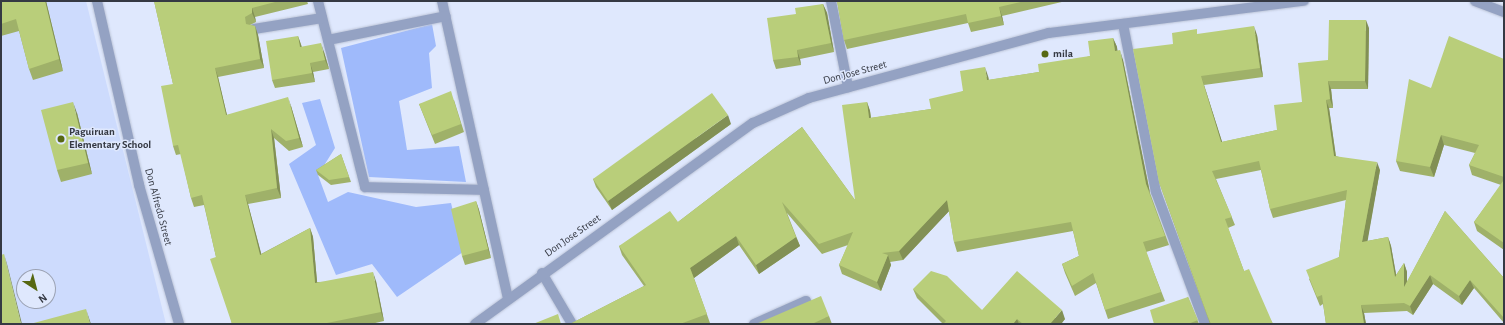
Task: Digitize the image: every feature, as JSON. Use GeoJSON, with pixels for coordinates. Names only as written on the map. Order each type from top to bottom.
{"type":"FeatureCollection","features":[{"type":"Feature","properties":{"kind":"street","name":"Don Alfredo Street"},"geometry":{"type":"LineString","coordinates":[[97,1],[139,185],[178,324]]}},
{"type":"Feature","properties":{"kind":"street"},"geometry":{"type":"LineString","coordinates":[[318,1],[366,187],[484,190]]}},
{"type":"Feature","properties":{"kind":"street"},"geometry":{"type":"LineString","coordinates":[[442,1],[508,299]]}},
{"type":"Feature","properties":{"kind":"street"},"geometry":{"type":"LineString","coordinates":[[831,1],[848,87]]}},
{"type":"Feature","properties":{"kind":"street","name":"Don Jose Street"},"geometry":{"type":"LineString","coordinates":[[476,324],[542,273],[753,123],[809,98],[1049,33],[1304,1]]}},
{"type":"Feature","properties":{"kind":"street"},"geometry":{"type":"LineString","coordinates":[[1475,1],[1504,12]]}},
{"type":"Feature","properties":{"kind":"street"},"geometry":{"type":"LineString","coordinates":[[328,40],[446,16]]}},
{"type":"Feature","properties":{"kind":"street"},"geometry":{"type":"LineString","coordinates":[[254,29],[322,18]]}},
{"type":"Feature","properties":{"kind":"street"},"geometry":{"type":"LineString","coordinates":[[1123,24],[1156,192],[1205,324]]}},
{"type":"Feature","properties":{"kind":"street"},"geometry":{"type":"LineString","coordinates":[[542,273],[572,324]]}},
{"type":"Feature","properties":{"kind":"street"},"geometry":{"type":"LineString","coordinates":[[754,324],[806,301]]}},
{"type":"Feature","properties":{"kind":"shaded area","name":"Paguiruan Elementary School"},"geometry":{"type":"Polygon","coordinates":[[[1,1],[86,1],[166,324],[1,324],[1,1]]]}},
{"type":"Feature","properties":{"kind":"shaded area"},"geometry":{"type":"Polygon","coordinates":[[[432,24],[436,46],[429,53],[432,88],[399,101],[407,150],[459,146],[466,182],[369,177],[341,48],[432,24]]]}},
{"type":"Feature","properties":{"kind":"shaded area"},"geometry":{"type":"Polygon","coordinates":[[[320,99],[335,148],[318,175],[328,202],[348,192],[416,207],[451,203],[463,252],[397,297],[372,264],[336,275],[289,164],[316,145],[302,103],[320,99]]]}},
{"type":"Feature","properties":{"kind":"building"},"geometry":{"type":"Polygon","coordinates":[[[1,1],[45,1],[59,59],[29,69],[16,19],[1,24],[1,1]]]}},
{"type":"Feature","properties":{"kind":"building"},"geometry":{"type":"Polygon","coordinates":[[[154,1],[279,1],[252,8],[252,13],[245,17],[246,24],[255,26],[260,59],[215,68],[226,115],[288,97],[299,138],[286,141],[271,129],[277,188],[245,195],[260,255],[310,228],[315,283],[373,272],[381,312],[327,324],[232,324],[210,259],[216,257],[202,195],[191,198],[178,145],[173,146],[161,86],[173,84],[154,1]]]}},
{"type":"Feature","properties":{"kind":"building"},"geometry":{"type":"Polygon","coordinates":[[[837,1],[1025,1],[999,7],[1001,16],[968,23],[966,14],[844,40],[837,1]]]}},
{"type":"Feature","properties":{"kind":"building"},"geometry":{"type":"Polygon","coordinates":[[[823,4],[831,43],[797,50],[798,57],[773,60],[767,18],[796,14],[795,8],[823,4]]]}},
{"type":"Feature","properties":{"kind":"building"},"geometry":{"type":"Polygon","coordinates":[[[1329,20],[1366,20],[1365,81],[1328,81],[1330,99],[1326,100],[1334,156],[1377,162],[1362,242],[1388,237],[1395,277],[1404,263],[1404,287],[1445,211],[1504,278],[1504,318],[1470,280],[1459,296],[1430,275],[1410,306],[1404,303],[1361,305],[1364,324],[1326,324],[1322,295],[1317,297],[1306,270],[1339,257],[1347,190],[1270,209],[1259,161],[1212,171],[1232,217],[1225,219],[1244,271],[1249,269],[1273,324],[1211,324],[1159,182],[1133,49],[1173,44],[1172,33],[1197,29],[1197,34],[1254,26],[1260,68],[1201,76],[1221,142],[1277,130],[1274,105],[1302,102],[1298,63],[1328,60],[1329,20]]]}},
{"type":"Feature","properties":{"kind":"building"},"geometry":{"type":"Polygon","coordinates":[[[298,36],[300,47],[321,43],[325,60],[310,63],[312,73],[272,80],[266,41],[298,36]]]}},
{"type":"Feature","properties":{"kind":"building"},"geometry":{"type":"Polygon","coordinates":[[[1449,36],[1504,59],[1504,177],[1469,165],[1479,145],[1441,135],[1430,167],[1396,161],[1409,79],[1431,88],[1449,36]]]}},
{"type":"Feature","properties":{"kind":"building"},"geometry":{"type":"Polygon","coordinates":[[[1113,38],[1115,51],[1120,50],[1146,184],[1165,236],[1143,242],[1161,292],[1105,310],[1093,273],[1072,286],[1062,264],[1079,256],[1071,222],[954,242],[947,200],[899,251],[882,253],[888,255],[877,282],[839,265],[853,232],[819,244],[782,202],[796,237],[756,265],[736,236],[690,268],[707,314],[680,324],[570,324],[646,285],[619,246],[670,211],[678,222],[802,127],[855,200],[842,105],[867,102],[869,118],[931,109],[929,99],[963,91],[960,71],[985,67],[987,80],[1039,72],[1038,64],[1090,56],[1088,41],[1113,38]]]}},
{"type":"Feature","properties":{"kind":"building"},"geometry":{"type":"Polygon","coordinates":[[[451,91],[461,124],[432,135],[419,104],[451,91]]]}},
{"type":"Feature","properties":{"kind":"building"},"geometry":{"type":"Polygon","coordinates":[[[712,93],[728,115],[608,201],[593,179],[712,93]]]}},
{"type":"Feature","properties":{"kind":"building"},"geometry":{"type":"Polygon","coordinates":[[[73,102],[88,163],[57,170],[41,110],[73,102]]]}},
{"type":"Feature","properties":{"kind":"building"},"geometry":{"type":"Polygon","coordinates":[[[341,154],[349,177],[329,180],[316,170],[341,154]]]}},
{"type":"Feature","properties":{"kind":"building"},"geometry":{"type":"Polygon","coordinates":[[[1503,181],[1504,182],[1504,243],[1474,222],[1503,181]]]}},
{"type":"Feature","properties":{"kind":"building"},"geometry":{"type":"Polygon","coordinates":[[[476,201],[488,249],[462,256],[451,209],[476,201]]]}},
{"type":"Feature","properties":{"kind":"building"},"geometry":{"type":"Polygon","coordinates":[[[4,254],[16,309],[17,309],[21,324],[1,324],[1,255],[4,254]]]}},
{"type":"Feature","properties":{"kind":"building"},"geometry":{"type":"Polygon","coordinates":[[[931,271],[947,276],[982,310],[1017,271],[1062,310],[1050,324],[1023,324],[1017,319],[1013,324],[943,324],[946,321],[913,289],[931,271]]]}},
{"type":"Feature","properties":{"kind":"building"},"geometry":{"type":"Polygon","coordinates":[[[821,296],[829,316],[814,323],[815,324],[756,324],[821,296]]]}},
{"type":"Feature","properties":{"kind":"building"},"geometry":{"type":"Polygon","coordinates":[[[1188,297],[1198,320],[1188,324],[1154,324],[1150,310],[1188,297]]]}},
{"type":"Feature","properties":{"kind":"building"},"geometry":{"type":"Polygon","coordinates":[[[86,309],[90,324],[30,324],[86,309]]]}},
{"type":"Feature","properties":{"kind":"building"},"geometry":{"type":"Polygon","coordinates":[[[558,314],[561,324],[533,324],[558,314]]]}},
{"type":"Feature","properties":{"kind":"place","name":"mila"},"geometry":{"type":"Point","coordinates":[1045,54]}},
{"type":"Feature","properties":{"kind":"place","name":"Paguiruan Elementary School"},"geometry":{"type":"Point","coordinates":[61,139]}}]}
